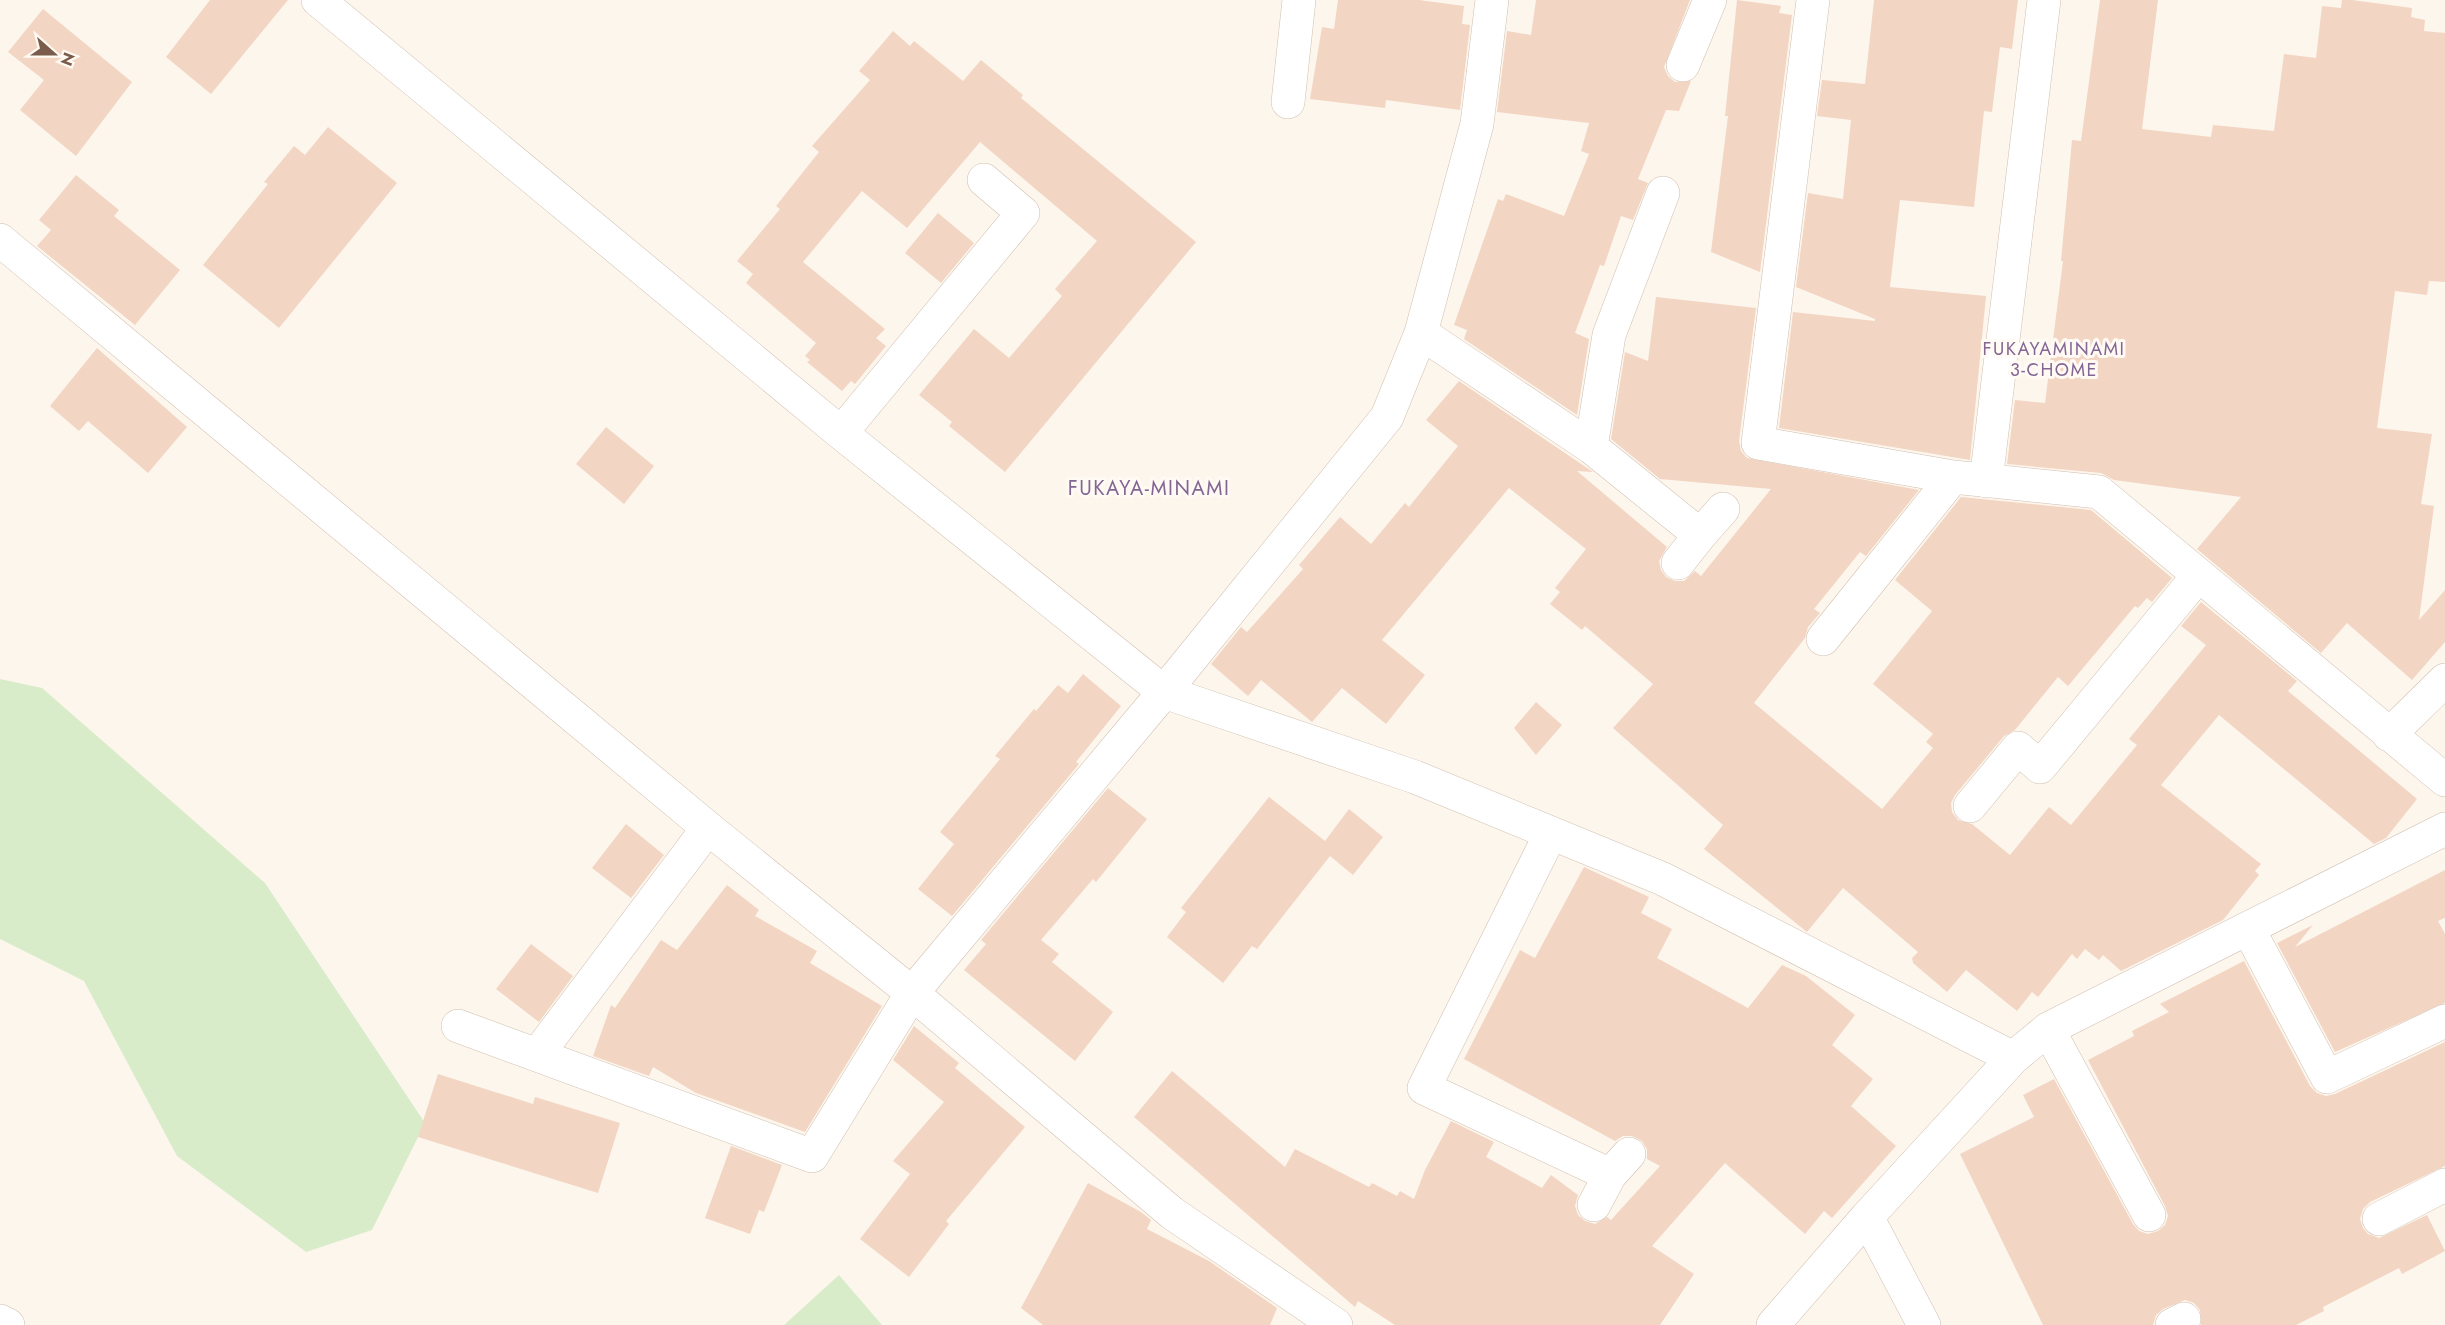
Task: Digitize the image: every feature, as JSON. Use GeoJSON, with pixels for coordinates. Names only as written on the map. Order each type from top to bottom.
{"type":"FeatureCollection","features":[{"type":"Feature","properties":{"kind":"street"},"geometry":{"type":"LineString","coordinates":[[318,0],[841,433],[1164,692],[1415,777],[1663,879],[2013,1058]]}},
{"type":"Feature","properties":{"kind":"street"},"geometry":{"type":"LineString","coordinates":[[1288,102],[1299,0]]}},
{"type":"Feature","properties":{"kind":"street"},"geometry":{"type":"LineString","coordinates":[[458,1026],[812,1156],[912,993],[1164,692],[1387,417],[1421,333],[1477,124],[1492,0]]}},
{"type":"Feature","properties":{"kind":"street"},"geometry":{"type":"LineString","coordinates":[[1683,65],[1710,0]]}},
{"type":"Feature","properties":{"kind":"street"},"geometry":{"type":"LineString","coordinates":[[1813,0],[1758,443],[1953,477],[2100,492],[2445,780]]}},
{"type":"Feature","properties":{"kind":"street"},"geometry":{"type":"LineString","coordinates":[[1986,481],[2044,0]]}},
{"type":"Feature","properties":{"kind":"street"},"geometry":{"type":"LineString","coordinates":[[841,433],[1023,213],[984,180]]}},
{"type":"Feature","properties":{"kind":"street"},"geometry":{"type":"LineString","coordinates":[[1591,447],[1609,335],[1663,193]]}},
{"type":"Feature","properties":{"kind":"street"},"geometry":{"type":"LineString","coordinates":[[0,240],[708,828],[912,993],[1172,1213],[1336,1325]]}},
{"type":"Feature","properties":{"kind":"street"},"geometry":{"type":"LineString","coordinates":[[1421,333],[1591,447],[1700,535]]}},
{"type":"Feature","properties":{"kind":"street"},"geometry":{"type":"LineString","coordinates":[[1823,639],[1953,477]]}},
{"type":"Feature","properties":{"kind":"street"},"geometry":{"type":"LineString","coordinates":[[1678,563],[1723,509]]}},
{"type":"Feature","properties":{"kind":"street"},"geometry":{"type":"LineString","coordinates":[[1970,806],[2018,748],[2040,767],[2198,576]]}},
{"type":"Feature","properties":{"kind":"street"},"geometry":{"type":"LineString","coordinates":[[2389,735],[2445,680]]}},
{"type":"Feature","properties":{"kind":"street"},"geometry":{"type":"LineString","coordinates":[[537,1055],[708,828]]}},
{"type":"Feature","properties":{"kind":"street"},"geometry":{"type":"LineString","coordinates":[[1773,1325],[1867,1217],[2013,1058],[2048,1029],[2445,830]]}},
{"type":"Feature","properties":{"kind":"street"},"geometry":{"type":"LineString","coordinates":[[1551,833],[1424,1088],[1619,1164],[1594,1205]]}},
{"type":"Feature","properties":{"kind":"street"},"geometry":{"type":"LineString","coordinates":[[2249,930],[2327,1077],[2445,1021]]}},
{"type":"Feature","properties":{"kind":"street"},"geometry":{"type":"LineString","coordinates":[[2048,1029],[2149,1215]]}},
{"type":"Feature","properties":{"kind":"street"},"geometry":{"type":"LineString","coordinates":[[2379,1219],[2445,1185]]}},
{"type":"Feature","properties":{"kind":"street"},"geometry":{"type":"LineString","coordinates":[[1867,1217],[1924,1325]]}},
{"type":"Feature","properties":{"kind":"street"},"geometry":{"type":"LineString","coordinates":[[0,1321],[8,1325]]}},
{"type":"Feature","properties":{"kind":"green space"},"geometry":{"type":"Polygon","coordinates":[[[0,679],[42,688],[265,883],[425,1123],[372,1230],[306,1252],[177,1156],[84,981],[0,939],[0,679]]]}},
{"type":"Feature","properties":{"kind":"green space"},"geometry":{"type":"Polygon","coordinates":[[[839,1275],[882,1325],[784,1325],[839,1275]]]}},
{"type":"Feature","properties":{"kind":"building"},"geometry":{"type":"Polygon","coordinates":[[[210,0],[288,0],[211,94],[166,57],[210,0]]]}},
{"type":"Feature","properties":{"kind":"building"},"geometry":{"type":"Polygon","coordinates":[[[1338,0],[1419,0],[1464,6],[1462,24],[1470,25],[1460,110],[1386,100],[1385,108],[1310,99],[1322,27],[1334,29],[1338,0]]]}},
{"type":"Feature","properties":{"kind":"building"},"geometry":{"type":"Polygon","coordinates":[[[1536,0],[1690,0],[1664,67],[1668,76],[1675,82],[1691,81],[1679,111],[1666,110],[1638,179],[1648,183],[1633,220],[1621,216],[1604,266],[1600,265],[1575,333],[1589,339],[1577,415],[1464,339],[1467,330],[1454,325],[1498,199],[1503,201],[1506,194],[1564,216],[1589,154],[1581,151],[1589,123],[1497,112],[1507,31],[1531,35],[1536,0]]]}},
{"type":"Feature","properties":{"kind":"building"},"geometry":{"type":"Polygon","coordinates":[[[1737,0],[1781,6],[1779,13],[1792,15],[1760,272],[1711,252],[1728,116],[1725,116],[1737,0]]]}},
{"type":"Feature","properties":{"kind":"building"},"geometry":{"type":"Polygon","coordinates":[[[1874,0],[2018,0],[2012,49],[2000,47],[1992,112],[1984,111],[1974,207],[1900,200],[1890,287],[1986,296],[1970,460],[1779,428],[1793,312],[1875,321],[1875,319],[1796,287],[1808,193],[1843,199],[1851,120],[1817,116],[1822,80],[1865,84],[1874,0]]]}},
{"type":"Feature","properties":{"kind":"building"},"geometry":{"type":"Polygon","coordinates":[[[2100,0],[2158,0],[2142,129],[2211,137],[2213,125],[2274,131],[2284,54],[2316,58],[2322,6],[2341,8],[2342,0],[2352,0],[2412,8],[2411,17],[2425,20],[2424,31],[2445,33],[2445,282],[2429,281],[2427,295],[2395,291],[2377,428],[2432,434],[2421,504],[2434,506],[2419,620],[2445,590],[2445,642],[2412,680],[2347,623],[2321,653],[2197,549],[2241,497],[2114,480],[2101,473],[2007,464],[2015,400],[2045,403],[2063,261],[2061,261],[2072,140],[2081,141],[2100,0]]]}},
{"type":"Feature","properties":{"kind":"building"},"geometry":{"type":"Polygon","coordinates":[[[43,9],[132,82],[76,156],[20,110],[44,80],[8,52],[43,9]]]}},
{"type":"Feature","properties":{"kind":"building"},"geometry":{"type":"Polygon","coordinates":[[[893,31],[910,46],[914,41],[963,81],[981,60],[1023,95],[1021,98],[1196,242],[1005,472],[949,426],[952,422],[919,395],[974,329],[1009,358],[1062,296],[1055,289],[1097,241],[980,142],[907,228],[862,191],[803,262],[885,329],[876,338],[886,346],[855,384],[851,381],[842,391],[807,362],[810,360],[805,356],[816,343],[746,283],[753,274],[737,261],[780,209],[776,206],[819,152],[812,146],[870,80],[859,71],[893,31]]]}},
{"type":"Feature","properties":{"kind":"building"},"geometry":{"type":"Polygon","coordinates":[[[328,127],[397,183],[279,328],[203,265],[268,184],[264,182],[294,146],[305,155],[328,127]]]}},
{"type":"Feature","properties":{"kind":"building"},"geometry":{"type":"Polygon","coordinates":[[[76,175],[119,210],[114,216],[180,270],[135,325],[37,246],[51,230],[39,220],[76,175]]]}},
{"type":"Feature","properties":{"kind":"building"},"geometry":{"type":"Polygon","coordinates":[[[938,213],[974,243],[941,283],[905,253],[938,213]]]}},
{"type":"Feature","properties":{"kind":"building"},"geometry":{"type":"Polygon","coordinates":[[[1656,297],[1756,308],[1739,441],[1741,451],[1747,458],[1919,490],[1866,556],[1860,552],[1814,609],[1820,613],[1808,627],[1805,638],[1754,703],[1882,809],[1933,748],[1926,742],[1933,734],[1873,684],[1932,611],[1895,580],[1961,497],[2091,510],[2172,578],[2152,602],[2147,598],[2138,608],[2135,606],[2068,686],[2058,677],[2015,730],[2004,736],[1955,795],[1951,803],[1952,812],[1958,820],[1972,824],[2010,855],[2049,807],[2071,825],[2137,745],[2129,739],[2206,645],[2181,626],[2201,602],[2297,681],[2288,691],[2417,799],[2386,838],[2374,844],[2219,715],[2161,785],[2261,864],[2255,871],[2259,875],[2223,920],[2121,971],[2103,955],[2099,960],[2085,949],[2077,959],[2072,954],[2038,997],[2032,992],[2017,1011],[1966,970],[1947,992],[1913,963],[1912,958],[1918,952],[1843,888],[1807,932],[1704,849],[1723,825],[1613,728],[1653,684],[1585,626],[1582,630],[1550,604],[1560,592],[1555,588],[1586,549],[1509,488],[1382,640],[1425,675],[1386,724],[1342,688],[1312,722],[1261,680],[1248,696],[1211,664],[1241,627],[1247,632],[1303,569],[1299,565],[1340,517],[1371,544],[1405,503],[1409,507],[1458,446],[1426,420],[1459,381],[1593,472],[1577,471],[1667,547],[1659,561],[1666,577],[1675,581],[1684,581],[1695,571],[1701,576],[1771,489],[1660,479],[1611,439],[1625,352],[1648,361],[1656,297]]]}},
{"type":"Feature","properties":{"kind":"building"},"geometry":{"type":"Polygon","coordinates":[[[97,348],[187,427],[148,473],[88,421],[79,431],[50,406],[97,348]]]}},
{"type":"Feature","properties":{"kind":"building"},"geometry":{"type":"Polygon","coordinates":[[[606,427],[654,466],[624,504],[576,464],[606,427]]]}},
{"type":"Feature","properties":{"kind":"building"},"geometry":{"type":"Polygon","coordinates":[[[1083,674],[1121,706],[1076,762],[1079,764],[952,916],[918,889],[954,844],[940,832],[1000,759],[995,756],[1034,709],[1036,711],[1058,685],[1068,693],[1083,674]]]}},
{"type":"Feature","properties":{"kind":"building"},"geometry":{"type":"Polygon","coordinates":[[[1536,702],[1562,725],[1536,755],[1514,728],[1536,702]]]}},
{"type":"Feature","properties":{"kind":"building"},"geometry":{"type":"Polygon","coordinates":[[[1108,788],[1147,819],[1096,882],[1093,879],[1041,940],[1059,954],[1052,962],[1113,1012],[1075,1061],[964,970],[986,944],[981,940],[1108,788]]]}},
{"type":"Feature","properties":{"kind":"building"},"geometry":{"type":"Polygon","coordinates":[[[1269,797],[1325,841],[1349,809],[1383,837],[1353,875],[1330,856],[1257,949],[1252,946],[1223,983],[1167,937],[1186,912],[1181,908],[1269,797]]]}},
{"type":"Feature","properties":{"kind":"building"},"geometry":{"type":"Polygon","coordinates":[[[626,824],[664,855],[631,898],[592,868],[626,824]]]}},
{"type":"Feature","properties":{"kind":"building"},"geometry":{"type":"Polygon","coordinates":[[[1584,867],[1649,897],[1641,913],[1672,929],[1657,958],[1748,1008],[1782,965],[1806,976],[1855,1015],[1832,1045],[1873,1079],[1851,1106],[1896,1146],[1832,1218],[1824,1211],[1805,1234],[1725,1163],[1652,1246],[1694,1274],[1660,1325],[1395,1325],[1358,1301],[1355,1307],[1134,1117],[1172,1071],[1285,1167],[1295,1149],[1369,1187],[1372,1183],[1397,1196],[1400,1191],[1414,1199],[1425,1170],[1451,1121],[1494,1142],[1486,1157],[1542,1188],[1551,1175],[1578,1195],[1575,1206],[1578,1215],[1585,1221],[1595,1224],[1607,1217],[1611,1220],[1660,1166],[1647,1159],[1647,1149],[1642,1141],[1632,1136],[1623,1136],[1615,1141],[1464,1059],[1520,950],[1535,958],[1584,867]]]}},
{"type":"Feature","properties":{"kind":"building"},"geometry":{"type":"Polygon","coordinates":[[[2445,870],[2445,918],[2438,921],[2445,934],[2445,1003],[2335,1052],[2277,943],[2313,925],[2295,947],[2445,870]]]}},
{"type":"Feature","properties":{"kind":"building"},"geometry":{"type":"Polygon","coordinates":[[[727,885],[759,910],[755,916],[817,951],[810,963],[882,1006],[805,1132],[696,1093],[653,1067],[649,1076],[593,1056],[611,1005],[615,1008],[661,940],[677,950],[727,885]]]}},
{"type":"Feature","properties":{"kind":"building"},"geometry":{"type":"Polygon","coordinates":[[[531,944],[573,976],[539,1022],[496,989],[531,944]]]}},
{"type":"Feature","properties":{"kind":"building"},"geometry":{"type":"Polygon","coordinates":[[[2244,961],[2310,1086],[2317,1093],[2326,1096],[2335,1094],[2445,1042],[2445,1166],[2370,1202],[2363,1209],[2360,1219],[2368,1234],[2379,1238],[2427,1215],[2445,1251],[2402,1274],[2399,1268],[2323,1307],[2324,1311],[2296,1325],[2201,1325],[2200,1310],[2194,1303],[2185,1300],[2163,1309],[2156,1315],[2153,1325],[2043,1325],[1960,1154],[2034,1117],[2023,1095],[2054,1079],[2133,1224],[2139,1231],[2148,1234],[2158,1231],[2165,1225],[2168,1216],[2165,1206],[2088,1060],[2134,1036],[2132,1031],[2169,1012],[2160,1004],[2244,961]]]}},
{"type":"Feature","properties":{"kind":"building"},"geometry":{"type":"Polygon","coordinates":[[[914,1026],[959,1063],[955,1068],[1025,1127],[946,1221],[949,1224],[909,1277],[860,1239],[910,1174],[893,1161],[944,1102],[893,1060],[914,1026]]]}},
{"type":"Feature","properties":{"kind":"building"},"geometry":{"type":"Polygon","coordinates":[[[438,1074],[533,1104],[535,1097],[620,1123],[598,1193],[418,1137],[438,1074]]]}},
{"type":"Feature","properties":{"kind":"building"},"geometry":{"type":"Polygon","coordinates":[[[731,1146],[782,1165],[764,1212],[759,1210],[750,1234],[705,1218],[731,1146]]]}},
{"type":"Feature","properties":{"kind":"building"},"geometry":{"type":"Polygon","coordinates":[[[1088,1183],[1141,1212],[1151,1220],[1147,1229],[1209,1261],[1277,1308],[1270,1325],[1043,1325],[1021,1308],[1088,1183]]]}},
{"type":"Feature","properties":{"kind":"district","name":"FUKAYAMINAMI 3-CHOME"},"geometry":{"type":"Point","coordinates":[2054,359]}},
{"type":"Feature","properties":{"kind":"district","name":"FUKAYA-MINAMI"},"geometry":{"type":"Point","coordinates":[1149,488]}}]}
